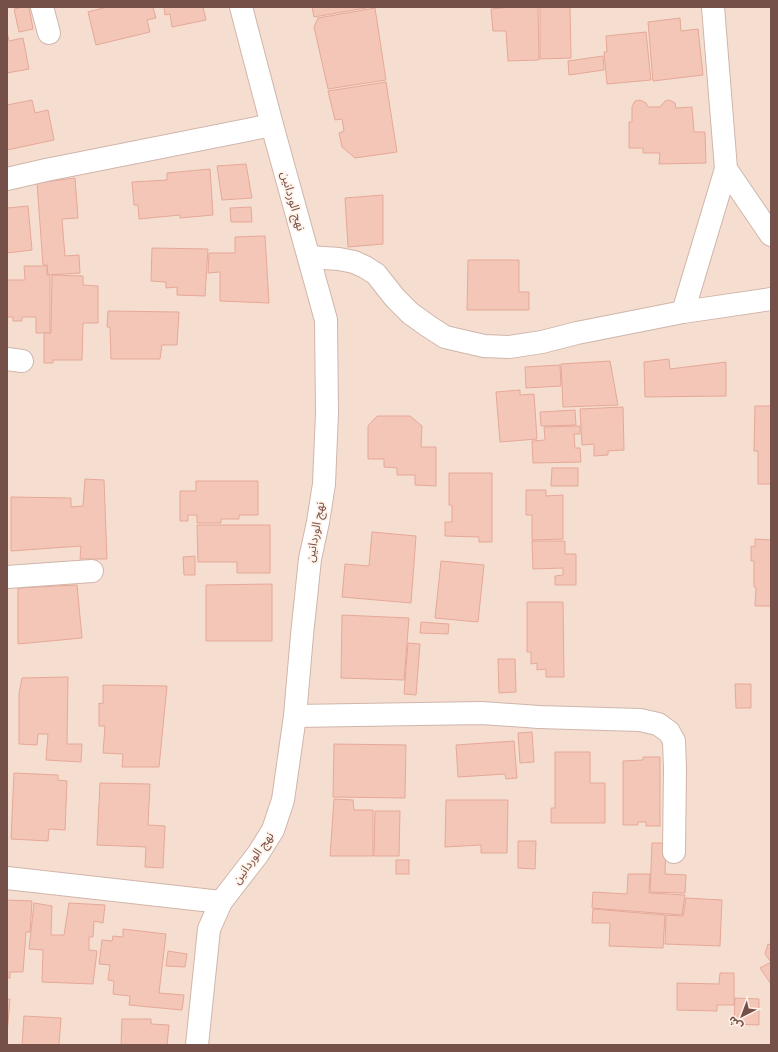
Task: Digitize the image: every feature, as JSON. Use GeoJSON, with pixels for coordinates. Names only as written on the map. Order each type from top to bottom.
{"type":"FeatureCollection","features":[{"type":"Feature","properties":{"kind":"street"},"geometry":{"type":"LineString","coordinates":[[42,7],[49,33]]}},
{"type":"Feature","properties":{"kind":"street","name":"نهج الوردانين"},"geometry":{"type":"LineString","coordinates":[[197,1045],[209,929],[221,902],[258,854],[273,830],[283,800],[295,716],[310,559],[324,484],[327,413],[326,320],[241,7]]}},
{"type":"Feature","properties":{"kind":"street"},"geometry":{"type":"LineString","coordinates":[[683,312],[726,169],[713,7]]}},
{"type":"Feature","properties":{"kind":"street"},"geometry":{"type":"LineString","coordinates":[[7,178],[272,125]]}},
{"type":"Feature","properties":{"kind":"street"},"geometry":{"type":"LineString","coordinates":[[726,169],[771,235]]}},
{"type":"Feature","properties":{"kind":"street"},"geometry":{"type":"LineString","coordinates":[[309,257],[339,259],[354,262],[365,267],[376,274],[395,298],[410,313],[428,326],[445,337],[484,346],[509,347],[542,342],[577,333],[683,312],[771,299]]}},
{"type":"Feature","properties":{"kind":"street"},"geometry":{"type":"LineString","coordinates":[[7,577],[92,570]]}},
{"type":"Feature","properties":{"kind":"street"},"geometry":{"type":"LineString","coordinates":[[295,716],[482,713],[539,718],[640,720],[658,724],[669,732],[674,741],[674,852]]}},
{"type":"Feature","properties":{"kind":"street"},"geometry":{"type":"LineString","coordinates":[[7,878],[221,902]]}},
{"type":"Feature","properties":{"kind":"shaded area"},"geometry":{"type":"Polygon","coordinates":[[[7,7],[771,7],[771,1045],[7,1045],[7,7]]]}},
{"type":"Feature","properties":{"kind":"building"},"geometry":{"type":"Polygon","coordinates":[[[29,7],[33,29],[19,32],[14,9],[29,7]]]}},
{"type":"Feature","properties":{"kind":"building"},"geometry":{"type":"Polygon","coordinates":[[[107,7],[157,7],[153,8],[156,18],[147,20],[150,32],[96,45],[88,12],[107,7]]]}},
{"type":"Feature","properties":{"kind":"building"},"geometry":{"type":"Polygon","coordinates":[[[164,7],[203,7],[206,20],[172,27],[170,14],[165,15],[164,7]]]}},
{"type":"Feature","properties":{"kind":"building"},"geometry":{"type":"Polygon","coordinates":[[[312,7],[371,7],[314,17],[312,7]]]}},
{"type":"Feature","properties":{"kind":"building"},"geometry":{"type":"Polygon","coordinates":[[[538,7],[539,60],[508,61],[506,31],[493,31],[491,9],[538,7]]]}},
{"type":"Feature","properties":{"kind":"building"},"geometry":{"type":"Polygon","coordinates":[[[540,7],[570,7],[571,58],[540,59],[540,7]]]}},
{"type":"Feature","properties":{"kind":"building"},"geometry":{"type":"Polygon","coordinates":[[[375,8],[386,80],[328,89],[314,27],[318,18],[375,8]]]}},
{"type":"Feature","properties":{"kind":"building"},"geometry":{"type":"Polygon","coordinates":[[[680,18],[681,31],[698,29],[703,75],[653,81],[648,22],[680,18]]]}},
{"type":"Feature","properties":{"kind":"building"},"geometry":{"type":"Polygon","coordinates":[[[7,32],[9,41],[23,38],[29,69],[7,73],[7,32]]]}},
{"type":"Feature","properties":{"kind":"building"},"geometry":{"type":"Polygon","coordinates":[[[646,32],[651,80],[607,84],[604,52],[607,52],[606,36],[646,32]]]}},
{"type":"Feature","properties":{"kind":"building"},"geometry":{"type":"Polygon","coordinates":[[[603,56],[604,70],[569,75],[568,61],[603,56]]]}},
{"type":"Feature","properties":{"kind":"building"},"geometry":{"type":"Polygon","coordinates":[[[386,82],[397,152],[355,158],[342,147],[339,133],[344,131],[342,119],[335,120],[328,91],[386,82]]]}},
{"type":"Feature","properties":{"kind":"building"},"geometry":{"type":"Polygon","coordinates":[[[32,100],[35,113],[48,110],[54,140],[7,150],[7,105],[32,100]]]}},
{"type":"Feature","properties":{"kind":"building"},"geometry":{"type":"Polygon","coordinates":[[[640,100],[646,103],[648,107],[660,107],[665,101],[669,100],[675,103],[676,108],[692,107],[694,132],[705,132],[706,163],[659,164],[660,153],[643,153],[643,148],[629,148],[629,122],[632,122],[632,107],[635,101],[640,100]]]}},
{"type":"Feature","properties":{"kind":"building"},"geometry":{"type":"Polygon","coordinates":[[[246,164],[252,198],[222,200],[217,166],[246,164]]]}},
{"type":"Feature","properties":{"kind":"building"},"geometry":{"type":"Polygon","coordinates":[[[210,169],[213,215],[180,218],[180,215],[139,219],[138,205],[134,205],[132,182],[167,180],[167,173],[210,169]]]}},
{"type":"Feature","properties":{"kind":"building"},"geometry":{"type":"Polygon","coordinates":[[[75,178],[78,218],[62,219],[65,256],[79,255],[80,273],[48,275],[47,265],[43,265],[37,183],[75,178]]]}},
{"type":"Feature","properties":{"kind":"building"},"geometry":{"type":"Polygon","coordinates":[[[383,195],[383,244],[348,247],[345,198],[383,195]]]}},
{"type":"Feature","properties":{"kind":"building"},"geometry":{"type":"Polygon","coordinates":[[[28,206],[32,250],[7,253],[7,208],[28,206]]]}},
{"type":"Feature","properties":{"kind":"building"},"geometry":{"type":"Polygon","coordinates":[[[251,207],[252,222],[231,222],[230,208],[251,207]]]}},
{"type":"Feature","properties":{"kind":"building"},"geometry":{"type":"Polygon","coordinates":[[[265,236],[269,303],[220,301],[220,272],[208,273],[209,253],[235,253],[235,237],[265,236]]]}},
{"type":"Feature","properties":{"kind":"building"},"geometry":{"type":"Polygon","coordinates":[[[152,248],[208,249],[205,296],[177,295],[177,287],[166,288],[166,282],[151,281],[152,248]]]}},
{"type":"Feature","properties":{"kind":"building"},"geometry":{"type":"Polygon","coordinates":[[[468,260],[519,260],[519,292],[529,292],[529,310],[467,310],[468,260]]]}},
{"type":"Feature","properties":{"kind":"building"},"geometry":{"type":"Polygon","coordinates":[[[24,266],[47,266],[47,275],[50,276],[50,333],[36,333],[36,317],[22,317],[22,321],[13,321],[13,317],[7,317],[7,280],[25,280],[24,266]]]}},
{"type":"Feature","properties":{"kind":"building"},"geometry":{"type":"Polygon","coordinates":[[[52,275],[83,276],[83,285],[98,286],[98,323],[83,323],[82,360],[53,360],[53,363],[44,363],[44,333],[51,333],[52,275]]]}},
{"type":"Feature","properties":{"kind":"building"},"geometry":{"type":"Polygon","coordinates":[[[108,311],[179,312],[177,345],[162,345],[160,359],[111,359],[110,327],[107,327],[108,311]]]}},
{"type":"Feature","properties":{"kind":"building"},"geometry":{"type":"Polygon","coordinates":[[[669,359],[670,369],[726,362],[726,396],[645,397],[644,362],[669,359]]]}},
{"type":"Feature","properties":{"kind":"building"},"geometry":{"type":"Polygon","coordinates":[[[610,361],[618,405],[563,407],[561,364],[610,361]]]}},
{"type":"Feature","properties":{"kind":"building"},"geometry":{"type":"Polygon","coordinates":[[[560,365],[561,386],[526,388],[525,367],[560,365]]]}},
{"type":"Feature","properties":{"kind":"building"},"geometry":{"type":"Polygon","coordinates":[[[520,390],[520,395],[534,394],[537,439],[500,442],[496,392],[520,390]]]}},
{"type":"Feature","properties":{"kind":"building"},"geometry":{"type":"Polygon","coordinates":[[[755,406],[771,406],[771,484],[758,484],[758,451],[754,451],[755,406]]]}},
{"type":"Feature","properties":{"kind":"building"},"geometry":{"type":"Polygon","coordinates":[[[623,407],[624,450],[608,451],[608,455],[594,456],[594,444],[582,445],[580,409],[623,407]]]}},
{"type":"Feature","properties":{"kind":"building"},"geometry":{"type":"Polygon","coordinates":[[[575,410],[576,425],[541,426],[540,412],[575,410]]]}},
{"type":"Feature","properties":{"kind":"building"},"geometry":{"type":"Polygon","coordinates":[[[377,416],[410,416],[422,426],[421,447],[436,447],[436,486],[415,485],[415,475],[397,475],[397,468],[384,467],[384,459],[368,459],[368,426],[377,416]]]}},
{"type":"Feature","properties":{"kind":"building"},"geometry":{"type":"Polygon","coordinates":[[[580,426],[580,434],[574,434],[575,448],[580,448],[581,462],[533,463],[532,441],[545,440],[544,427],[580,426]]]}},
{"type":"Feature","properties":{"kind":"building"},"geometry":{"type":"Polygon","coordinates":[[[552,468],[578,468],[578,486],[551,486],[552,468]]]}},
{"type":"Feature","properties":{"kind":"building"},"geometry":{"type":"Polygon","coordinates":[[[449,473],[492,473],[492,542],[479,542],[479,537],[445,536],[445,522],[452,522],[452,505],[449,505],[449,473]]]}},
{"type":"Feature","properties":{"kind":"building"},"geometry":{"type":"Polygon","coordinates":[[[85,479],[104,480],[107,559],[80,559],[81,546],[11,551],[11,497],[71,498],[71,507],[83,506],[85,479]]]}},
{"type":"Feature","properties":{"kind":"building"},"geometry":{"type":"Polygon","coordinates":[[[196,481],[258,481],[258,515],[239,515],[239,519],[221,519],[221,523],[197,523],[197,515],[188,515],[188,521],[180,521],[180,491],[196,491],[196,481]]]}},
{"type":"Feature","properties":{"kind":"building"},"geometry":{"type":"Polygon","coordinates":[[[526,490],[546,490],[546,496],[563,495],[563,539],[532,540],[532,515],[526,515],[526,490]]]}},
{"type":"Feature","properties":{"kind":"building"},"geometry":{"type":"Polygon","coordinates":[[[197,525],[270,525],[270,573],[237,573],[237,562],[198,562],[197,525]]]}},
{"type":"Feature","properties":{"kind":"building"},"geometry":{"type":"Polygon","coordinates":[[[372,532],[416,536],[411,603],[342,597],[345,564],[369,566],[372,532]]]}},
{"type":"Feature","properties":{"kind":"building"},"geometry":{"type":"Polygon","coordinates":[[[755,539],[771,540],[771,606],[755,606],[756,587],[754,587],[754,561],[751,561],[751,546],[755,547],[755,539]]]}},
{"type":"Feature","properties":{"kind":"building"},"geometry":{"type":"Polygon","coordinates":[[[532,541],[565,541],[565,554],[576,554],[576,585],[555,585],[555,576],[563,575],[563,568],[533,569],[532,541]]]}},
{"type":"Feature","properties":{"kind":"building"},"geometry":{"type":"Polygon","coordinates":[[[195,556],[195,575],[184,575],[183,557],[195,556]]]}},
{"type":"Feature","properties":{"kind":"building"},"geometry":{"type":"Polygon","coordinates":[[[441,561],[484,565],[478,622],[435,618],[441,561]]]}},
{"type":"Feature","properties":{"kind":"building"},"geometry":{"type":"Polygon","coordinates":[[[272,584],[272,641],[206,641],[206,585],[272,584]]]}},
{"type":"Feature","properties":{"kind":"building"},"geometry":{"type":"Polygon","coordinates":[[[77,585],[82,638],[18,644],[18,588],[77,585]]]}},
{"type":"Feature","properties":{"kind":"building"},"geometry":{"type":"Polygon","coordinates":[[[527,602],[563,602],[564,677],[546,677],[546,669],[537,670],[537,663],[531,664],[531,652],[527,652],[527,602]]]}},
{"type":"Feature","properties":{"kind":"building"},"geometry":{"type":"Polygon","coordinates":[[[342,615],[409,618],[404,680],[341,678],[342,615]]]}},
{"type":"Feature","properties":{"kind":"building"},"geometry":{"type":"Polygon","coordinates":[[[421,622],[449,624],[448,634],[420,633],[421,622]]]}},
{"type":"Feature","properties":{"kind":"building"},"geometry":{"type":"Polygon","coordinates":[[[408,643],[420,644],[416,695],[404,694],[408,643]]]}},
{"type":"Feature","properties":{"kind":"building"},"geometry":{"type":"Polygon","coordinates":[[[498,659],[515,659],[516,692],[499,693],[498,659]]]}},
{"type":"Feature","properties":{"kind":"building"},"geometry":{"type":"Polygon","coordinates":[[[68,677],[67,744],[82,744],[81,762],[46,760],[48,734],[38,734],[37,745],[19,744],[19,694],[22,678],[68,677]]]}},
{"type":"Feature","properties":{"kind":"building"},"geometry":{"type":"Polygon","coordinates":[[[735,684],[751,684],[751,708],[736,708],[735,684]]]}},
{"type":"Feature","properties":{"kind":"building"},"geometry":{"type":"Polygon","coordinates":[[[103,685],[167,686],[159,767],[122,767],[123,754],[103,753],[105,726],[99,726],[99,703],[103,704],[103,685]]]}},
{"type":"Feature","properties":{"kind":"building"},"geometry":{"type":"Polygon","coordinates":[[[532,732],[534,762],[520,763],[518,733],[532,732]]]}},
{"type":"Feature","properties":{"kind":"building"},"geometry":{"type":"Polygon","coordinates":[[[514,741],[517,778],[506,779],[505,774],[458,777],[456,745],[514,741]]]}},
{"type":"Feature","properties":{"kind":"building"},"geometry":{"type":"Polygon","coordinates":[[[334,744],[406,745],[405,798],[333,797],[334,744]]]}},
{"type":"Feature","properties":{"kind":"building"},"geometry":{"type":"Polygon","coordinates":[[[555,752],[590,752],[590,783],[605,783],[605,823],[551,823],[551,808],[555,808],[555,752]]]}},
{"type":"Feature","properties":{"kind":"building"},"geometry":{"type":"Polygon","coordinates":[[[643,757],[660,757],[660,826],[646,826],[646,822],[638,822],[638,825],[623,825],[623,761],[643,760],[643,757]]]}},
{"type":"Feature","properties":{"kind":"building"},"geometry":{"type":"Polygon","coordinates":[[[14,773],[58,775],[58,780],[67,781],[65,830],[49,829],[48,841],[11,839],[14,773]]]}},
{"type":"Feature","properties":{"kind":"building"},"geometry":{"type":"Polygon","coordinates":[[[100,783],[150,784],[148,825],[165,826],[163,868],[145,867],[146,847],[97,845],[100,783]]]}},
{"type":"Feature","properties":{"kind":"building"},"geometry":{"type":"Polygon","coordinates":[[[334,799],[353,800],[354,810],[373,810],[373,856],[330,856],[334,799]]]}},
{"type":"Feature","properties":{"kind":"building"},"geometry":{"type":"Polygon","coordinates":[[[446,800],[508,800],[507,853],[481,853],[481,845],[445,847],[446,800]]]}},
{"type":"Feature","properties":{"kind":"building"},"geometry":{"type":"Polygon","coordinates":[[[375,811],[400,811],[399,856],[374,856],[375,811]]]}},
{"type":"Feature","properties":{"kind":"building"},"geometry":{"type":"Polygon","coordinates":[[[518,841],[536,841],[535,869],[518,868],[518,841]]]}},
{"type":"Feature","properties":{"kind":"building"},"geometry":{"type":"Polygon","coordinates":[[[652,843],[666,843],[665,874],[686,875],[685,893],[650,892],[652,843]]]}},
{"type":"Feature","properties":{"kind":"building"},"geometry":{"type":"Polygon","coordinates":[[[396,860],[409,860],[409,874],[396,874],[396,860]]]}},
{"type":"Feature","properties":{"kind":"building"},"geometry":{"type":"Polygon","coordinates":[[[628,874],[650,874],[649,893],[685,895],[682,915],[592,908],[593,892],[627,894],[628,874]]]}},
{"type":"Feature","properties":{"kind":"building"},"geometry":{"type":"Polygon","coordinates":[[[686,898],[722,900],[720,946],[665,944],[666,915],[683,916],[686,898]]]}},
{"type":"Feature","properties":{"kind":"building"},"geometry":{"type":"Polygon","coordinates":[[[7,900],[32,901],[30,932],[26,932],[23,972],[10,972],[10,978],[7,978],[7,900]]]}},
{"type":"Feature","properties":{"kind":"building"},"geometry":{"type":"Polygon","coordinates":[[[34,903],[52,906],[51,935],[64,935],[69,903],[105,905],[103,923],[94,921],[93,937],[89,937],[89,950],[97,951],[93,984],[42,982],[43,950],[29,949],[34,903]]]}},
{"type":"Feature","properties":{"kind":"building"},"geometry":{"type":"Polygon","coordinates":[[[593,909],[665,915],[663,948],[609,946],[610,923],[592,923],[593,909]]]}},
{"type":"Feature","properties":{"kind":"building"},"geometry":{"type":"Polygon","coordinates":[[[123,929],[166,934],[159,993],[184,995],[182,1010],[129,1005],[130,996],[113,994],[114,981],[108,980],[110,965],[99,964],[102,940],[112,941],[113,936],[123,937],[123,929]]]}},
{"type":"Feature","properties":{"kind":"building"},"geometry":{"type":"Polygon","coordinates":[[[768,944],[771,945],[771,962],[765,954],[768,944]]]}},
{"type":"Feature","properties":{"kind":"building"},"geometry":{"type":"Polygon","coordinates":[[[168,951],[187,954],[185,967],[166,966],[168,951]]]}},
{"type":"Feature","properties":{"kind":"building"},"geometry":{"type":"Polygon","coordinates":[[[771,962],[771,984],[760,968],[771,962]]]}},
{"type":"Feature","properties":{"kind":"building"},"geometry":{"type":"Polygon","coordinates":[[[720,973],[734,973],[734,1005],[717,1005],[717,1011],[677,1010],[677,983],[719,984],[720,973]]]}},
{"type":"Feature","properties":{"kind":"building"},"geometry":{"type":"Polygon","coordinates":[[[735,998],[759,999],[759,1025],[734,1024],[735,998]]]}},
{"type":"Feature","properties":{"kind":"building"},"geometry":{"type":"Polygon","coordinates":[[[7,999],[10,999],[7,1035],[7,999]]]}},
{"type":"Feature","properties":{"kind":"building"},"geometry":{"type":"Polygon","coordinates":[[[24,1016],[61,1018],[59,1045],[22,1045],[24,1016]]]}},
{"type":"Feature","properties":{"kind":"building"},"geometry":{"type":"Polygon","coordinates":[[[122,1019],[151,1019],[151,1024],[169,1025],[167,1045],[121,1045],[122,1019]]]}}]}
